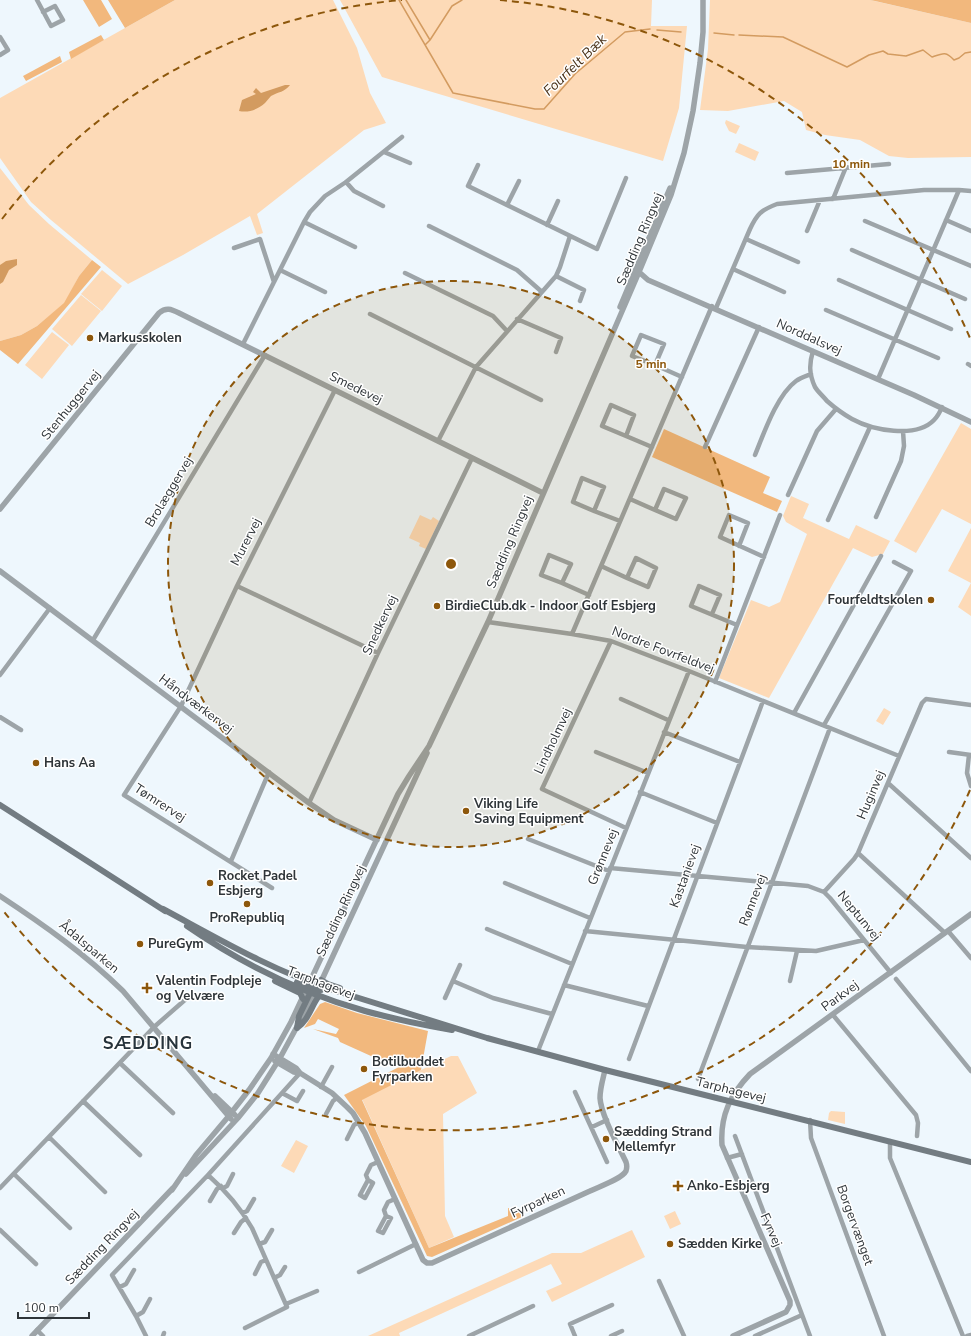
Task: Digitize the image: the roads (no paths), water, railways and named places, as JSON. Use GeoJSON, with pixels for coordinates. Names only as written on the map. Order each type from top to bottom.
{"type":"FeatureCollection","features":[{"type":"Feature","properties":{"kind":"main road","name":"Tarphagevej"},"geometry":{"type":"LineString","coordinates":[[0,805],[203,937],[255,967],[314,988],[373,1013],[487,1038],[729,1102],[810,1120],[971,1162]]}},
{"type":"Feature","properties":{"kind":"main road","name":"Tarphagevej"},"geometry":{"type":"LineString","coordinates":[[162,909],[314,988]]}},
{"type":"Feature","properties":{"kind":"main road"},"geometry":{"type":"LineString","coordinates":[[255,967],[259,973],[300,993],[303,999]]}},
{"type":"Feature","properties":{"kind":"main road"},"geometry":{"type":"LineString","coordinates":[[314,988],[328,984],[360,995],[368,1001]]}},
{"type":"Feature","properties":{"kind":"main road"},"geometry":{"type":"LineString","coordinates":[[314,988],[356,1001],[368,1001]]}},
{"type":"Feature","properties":{"kind":"main road"},"geometry":{"type":"LineString","coordinates":[[297,1028],[303,1024],[315,1001],[314,988]]}},
{"type":"Feature","properties":{"kind":"main road","name":"Tarphagevej"},"geometry":{"type":"LineString","coordinates":[[368,1001],[487,1038]]}},
{"type":"Feature","properties":{"kind":"street"},"geometry":{"type":"LineString","coordinates":[[37,0],[43,12],[51,26],[63,20],[55,6],[43,12]]}},
{"type":"Feature","properties":{"kind":"street","name":"Sædding Ringvej"},"geometry":{"type":"LineString","coordinates":[[314,988],[398,794],[429,746],[488,622],[607,345],[642,277],[684,153],[700,64],[703,32],[703,0]]}},
{"type":"Feature","properties":{"kind":"street"},"geometry":{"type":"LineString","coordinates":[[0,37],[8,50],[0,55]]}},
{"type":"Feature","properties":{"kind":"street"},"geometry":{"type":"LineString","coordinates":[[243,344],[310,212],[326,196],[346,182],[402,137]]}},
{"type":"Feature","properties":{"kind":"street","name":"Sædding Ringvej"},"geometry":{"type":"LineString","coordinates":[[607,345],[623,299],[654,227],[687,139]]}},
{"type":"Feature","properties":{"kind":"street"},"geometry":{"type":"LineString","coordinates":[[384,152],[410,163]]}},
{"type":"Feature","properties":{"kind":"street"},"geometry":{"type":"LineString","coordinates":[[787,173],[889,164]]}},
{"type":"Feature","properties":{"kind":"street"},"geometry":{"type":"LineString","coordinates":[[478,166],[468,186],[597,250],[626,178]]}},
{"type":"Feature","properties":{"kind":"street"},"geometry":{"type":"LineString","coordinates":[[833,199],[846,168]]}},
{"type":"Feature","properties":{"kind":"street"},"geometry":{"type":"LineString","coordinates":[[507,205],[520,181]]}},
{"type":"Feature","properties":{"kind":"street"},"geometry":{"type":"LineString","coordinates":[[346,182],[354,191],[383,206]]}},
{"type":"Feature","properties":{"kind":"street"},"geometry":{"type":"LineString","coordinates":[[572,634],[682,377],[755,219],[764,209],[777,204],[924,190],[971,191]]}},
{"type":"Feature","properties":{"kind":"street"},"geometry":{"type":"LineString","coordinates":[[878,379],[959,190]]}},
{"type":"Feature","properties":{"kind":"street"},"geometry":{"type":"LineString","coordinates":[[807,231],[820,200]]}},
{"type":"Feature","properties":{"kind":"street"},"geometry":{"type":"LineString","coordinates":[[547,225],[558,202]]}},
{"type":"Feature","properties":{"kind":"street"},"geometry":{"type":"LineString","coordinates":[[866,220],[971,266]]}},
{"type":"Feature","properties":{"kind":"street"},"geometry":{"type":"LineString","coordinates":[[946,220],[971,231]]}},
{"type":"Feature","properties":{"kind":"street"},"geometry":{"type":"LineString","coordinates":[[304,222],[355,247]]}},
{"type":"Feature","properties":{"kind":"street"},"geometry":{"type":"LineString","coordinates":[[429,226],[517,270],[542,292]]}},
{"type":"Feature","properties":{"kind":"street"},"geometry":{"type":"LineString","coordinates":[[642,277],[635,275],[653,234],[654,227]]}},
{"type":"Feature","properties":{"kind":"street"},"geometry":{"type":"LineString","coordinates":[[438,441],[476,367],[556,276],[570,236]]}},
{"type":"Feature","properties":{"kind":"street"},"geometry":{"type":"LineString","coordinates":[[234,248],[260,239],[274,282]]}},
{"type":"Feature","properties":{"kind":"street"},"geometry":{"type":"LineString","coordinates":[[746,239],[798,262]]}},
{"type":"Feature","properties":{"kind":"street"},"geometry":{"type":"LineString","coordinates":[[852,250],[965,299]]}},
{"type":"Feature","properties":{"kind":"street"},"geometry":{"type":"LineString","coordinates":[[733,269],[784,292]]}},
{"type":"Feature","properties":{"kind":"street"},"geometry":{"type":"LineString","coordinates":[[280,270],[324,292]]}},
{"type":"Feature","properties":{"kind":"street"},"geometry":{"type":"LineString","coordinates":[[406,273],[493,316],[507,331]]}},
{"type":"Feature","properties":{"kind":"street"},"geometry":{"type":"LineString","coordinates":[[556,276],[584,290],[580,301]]}},
{"type":"Feature","properties":{"kind":"street","name":"Norddalsvej"},"geometry":{"type":"LineString","coordinates":[[642,277],[942,407],[971,422]]}},
{"type":"Feature","properties":{"kind":"street"},"geometry":{"type":"LineString","coordinates":[[840,280],[951,328]]}},
{"type":"Feature","properties":{"kind":"street","name":"Smedevej"},"geometry":{"type":"LineString","coordinates":[[159,313],[170,309],[543,493]]}},
{"type":"Feature","properties":{"kind":"street"},"geometry":{"type":"LineString","coordinates":[[826,310],[938,358]]}},
{"type":"Feature","properties":{"kind":"street","name":"Stenhuggervej"},"geometry":{"type":"LineString","coordinates":[[0,509],[159,313]]}},
{"type":"Feature","properties":{"kind":"street"},"geometry":{"type":"LineString","coordinates":[[370,314],[541,400]]}},
{"type":"Feature","properties":{"kind":"street"},"geometry":{"type":"LineString","coordinates":[[518,319],[561,338],[556,352]]}},
{"type":"Feature","properties":{"kind":"street"},"geometry":{"type":"LineString","coordinates":[[705,448],[759,327]]}},
{"type":"Feature","properties":{"kind":"street"},"geometry":{"type":"LineString","coordinates":[[655,365],[664,344],[641,335],[632,356],[682,377]]}},
{"type":"Feature","properties":{"kind":"street"},"geometry":{"type":"LineString","coordinates":[[813,351],[809,364],[815,387],[836,409],[852,419],[870,427],[886,431],[903,431],[921,428],[933,422],[942,407]]}},
{"type":"Feature","properties":{"kind":"street","name":"Brolæggervej"},"geometry":{"type":"LineString","coordinates":[[93,640],[265,355]]}},
{"type":"Feature","properties":{"kind":"street"},"geometry":{"type":"LineString","coordinates":[[755,455],[777,406],[785,392],[797,380],[811,374]]}},
{"type":"Feature","properties":{"kind":"street","name":"Murervej"},"geometry":{"type":"LineString","coordinates":[[181,706],[237,586],[335,390]]}},
{"type":"Feature","properties":{"kind":"street"},"geometry":{"type":"LineString","coordinates":[[626,436],[634,415],[611,405],[602,426],[652,447]]}},
{"type":"Feature","properties":{"kind":"street"},"geometry":{"type":"LineString","coordinates":[[788,495],[817,431],[836,409]]}},
{"type":"Feature","properties":{"kind":"street"},"geometry":{"type":"LineString","coordinates":[[828,520],[870,427]]}},
{"type":"Feature","properties":{"kind":"street"},"geometry":{"type":"LineString","coordinates":[[876,517],[901,461],[904,446],[903,431]]}},
{"type":"Feature","properties":{"kind":"street","name":"Snedkervej"},"geometry":{"type":"LineString","coordinates":[[309,803],[378,653],[472,458]]}},
{"type":"Feature","properties":{"kind":"street"},"geometry":{"type":"LineString","coordinates":[[594,511],[604,487],[582,478],[573,502],[594,511],[620,521]]}},
{"type":"Feature","properties":{"kind":"street"},"geometry":{"type":"LineString","coordinates":[[630,499],[655,510],[676,519],[686,498],[664,489],[655,510]]}},
{"type":"Feature","properties":{"kind":"street"},"geometry":{"type":"LineString","coordinates":[[738,546],[748,523],[729,515],[720,538],[738,546],[764,556]]}},
{"type":"Feature","properties":{"kind":"street"},"geometry":{"type":"LineString","coordinates":[[715,682],[780,515]]}},
{"type":"Feature","properties":{"kind":"street"},"geometry":{"type":"LineString","coordinates":[[562,583],[570,564],[550,555],[541,575],[589,595]]}},
{"type":"Feature","properties":{"kind":"street"},"geometry":{"type":"LineString","coordinates":[[794,713],[882,556]]}},
{"type":"Feature","properties":{"kind":"street"},"geometry":{"type":"LineString","coordinates":[[601,566],[627,578],[648,587],[656,568],[636,558],[627,578]]}},
{"type":"Feature","properties":{"kind":"street"},"geometry":{"type":"LineString","coordinates":[[824,725],[911,571],[894,562]]}},
{"type":"Feature","properties":{"kind":"street","name":"Håndværkervej"},"geometry":{"type":"LineString","coordinates":[[0,571],[309,803],[334,820],[385,844]]}},
{"type":"Feature","properties":{"kind":"street"},"geometry":{"type":"LineString","coordinates":[[237,586],[378,653]]}},
{"type":"Feature","properties":{"kind":"street"},"geometry":{"type":"LineString","coordinates":[[712,614],[720,595],[699,586],[691,606],[737,625]]}},
{"type":"Feature","properties":{"kind":"street"},"geometry":{"type":"LineString","coordinates":[[0,675],[50,608]]}},
{"type":"Feature","properties":{"kind":"street","name":"Nordre Fovrfeldvej"},"geometry":{"type":"LineString","coordinates":[[488,622],[612,641],[689,670],[715,682],[899,756]]}},
{"type":"Feature","properties":{"kind":"street","name":"Lindholmvej"},"geometry":{"type":"LineString","coordinates":[[612,641],[542,790],[626,828]]}},
{"type":"Feature","properties":{"kind":"street","name":"Grønnevej"},"geometry":{"type":"LineString","coordinates":[[538,1051],[689,670]]}},
{"type":"Feature","properties":{"kind":"street"},"geometry":{"type":"LineString","coordinates":[[621,699],[668,720]]}},
{"type":"Feature","properties":{"kind":"street","name":"Huginvej"},"geometry":{"type":"LineString","coordinates":[[824,892],[858,853],[922,703],[926,699],[971,705]]}},
{"type":"Feature","properties":{"kind":"street","name":"Kastanievej"},"geometry":{"type":"LineString","coordinates":[[629,1059],[763,701]]}},
{"type":"Feature","properties":{"kind":"street","name":"Tømrervej"},"geometry":{"type":"LineString","coordinates":[[181,706],[124,795],[272,888]]}},
{"type":"Feature","properties":{"kind":"street"},"geometry":{"type":"LineString","coordinates":[[0,716],[21,730]]}},
{"type":"Feature","properties":{"kind":"street","name":"Rønnevej"},"geometry":{"type":"LineString","coordinates":[[698,1079],[830,728]]}},
{"type":"Feature","properties":{"kind":"street"},"geometry":{"type":"LineString","coordinates":[[664,732],[740,762]]}},
{"type":"Feature","properties":{"kind":"street","name":"Sædding Ringvej"},"geometry":{"type":"LineString","coordinates":[[172,1190],[196,1155],[230,1115],[272,1056],[303,999],[314,988],[385,844],[427,755],[429,746]]}},
{"type":"Feature","properties":{"kind":"street"},"geometry":{"type":"LineString","coordinates":[[596,752],[648,773]]}},
{"type":"Feature","properties":{"kind":"street"},"geometry":{"type":"LineString","coordinates":[[949,752],[970,755],[967,773],[971,786]]}},
{"type":"Feature","properties":{"kind":"street"},"geometry":{"type":"LineString","coordinates":[[231,861],[269,772]]}},
{"type":"Feature","properties":{"kind":"street"},"geometry":{"type":"LineString","coordinates":[[888,783],[970,855]]}},
{"type":"Feature","properties":{"kind":"street"},"geometry":{"type":"LineString","coordinates":[[640,792],[717,823]]}},
{"type":"Feature","properties":{"kind":"street","name":"Neptunvej"},"geometry":{"type":"LineString","coordinates":[[528,839],[609,870],[808,886],[824,892],[830,898],[891,973]]}},
{"type":"Feature","properties":{"kind":"street"},"geometry":{"type":"LineString","coordinates":[[858,853],[946,932],[971,958]]}},
{"type":"Feature","properties":{"kind":"street"},"geometry":{"type":"LineString","coordinates":[[505,883],[590,918]]}},
{"type":"Feature","properties":{"kind":"street","name":"Ådalsparken"},"geometry":{"type":"LineString","coordinates":[[0,896],[54,932],[85,956],[123,991],[212,1097],[236,1120]]}},
{"type":"Feature","properties":{"kind":"street","name":"Parkvej"},"geometry":{"type":"LineString","coordinates":[[729,1102],[739,1085],[750,1074],[971,914]]}},
{"type":"Feature","properties":{"kind":"street"},"geometry":{"type":"LineString","coordinates":[[487,929],[572,964]]}},
{"type":"Feature","properties":{"kind":"street"},"geometry":{"type":"LineString","coordinates":[[585,931],[747,947],[816,952],[864,940]]}},
{"type":"Feature","properties":{"kind":"street"},"geometry":{"type":"LineString","coordinates":[[790,981],[797,951]]}},
{"type":"Feature","properties":{"kind":"street"},"geometry":{"type":"LineString","coordinates":[[445,998],[460,965]]}},
{"type":"Feature","properties":{"kind":"street"},"geometry":{"type":"LineString","coordinates":[[896,980],[971,1071]]}},
{"type":"Feature","properties":{"kind":"street"},"geometry":{"type":"LineString","coordinates":[[453,981],[494,998],[552,1014]]}},
{"type":"Feature","properties":{"kind":"street"},"geometry":{"type":"LineString","coordinates":[[564,985],[648,1006]]}},
{"type":"Feature","properties":{"kind":"street"},"geometry":{"type":"LineString","coordinates":[[0,1188],[154,1027],[186,999]]}},
{"type":"Feature","properties":{"kind":"street"},"geometry":{"type":"LineString","coordinates":[[833,1015],[916,1115],[918,1123],[917,1136]]}},
{"type":"Feature","properties":{"kind":"street","name":"Sædding Ringvej"},"geometry":{"type":"LineString","coordinates":[[32,1336],[172,1190],[236,1120],[258,1093],[297,1028]]}},
{"type":"Feature","properties":{"kind":"street","name":"Fyrparken"},"geometry":{"type":"LineString","coordinates":[[272,1056],[294,1072],[300,1073],[337,1098],[347,1107],[359,1122],[423,1260],[427,1263],[432,1263],[623,1175],[627,1169],[626,1162],[602,1109],[600,1098],[605,1070]]}},
{"type":"Feature","properties":{"kind":"street"},"geometry":{"type":"LineString","coordinates":[[120,1062],[173,1113]]}},
{"type":"Feature","properties":{"kind":"street"},"geometry":{"type":"LineString","coordinates":[[322,1087],[332,1067]]}},
{"type":"Feature","properties":{"kind":"street"},"geometry":{"type":"LineString","coordinates":[[146,1336],[112,1275],[208,1175],[300,1073]]}},
{"type":"Feature","properties":{"kind":"street"},"geometry":{"type":"LineString","coordinates":[[282,1093],[297,1101],[303,1091]]}},
{"type":"Feature","properties":{"kind":"street"},"geometry":{"type":"LineString","coordinates":[[575,1092],[607,1162]]}},
{"type":"Feature","properties":{"kind":"street"},"geometry":{"type":"LineString","coordinates":[[326,1114],[333,1101],[337,1098]]}},
{"type":"Feature","properties":{"kind":"street"},"geometry":{"type":"LineString","coordinates":[[84,1101],[140,1155]]}},
{"type":"Feature","properties":{"kind":"street","name":"Fyrvej"},"geometry":{"type":"LineString","coordinates":[[729,1102],[721,1130],[722,1145],[790,1301],[789,1309],[786,1312],[733,1336]]}},
{"type":"Feature","properties":{"kind":"street"},"geometry":{"type":"LineString","coordinates":[[592,1128],[607,1120]]}},
{"type":"Feature","properties":{"kind":"street","name":"Borgervænget"},"geometry":{"type":"LineString","coordinates":[[810,1120],[811,1138],[884,1336]]}},
{"type":"Feature","properties":{"kind":"street"},"geometry":{"type":"LineString","coordinates":[[347,1139],[354,1125],[359,1122]]}},
{"type":"Feature","properties":{"kind":"street"},"geometry":{"type":"LineString","coordinates":[[735,1136],[810,1336]]}},
{"type":"Feature","properties":{"kind":"street"},"geometry":{"type":"LineString","coordinates":[[49,1137],[105,1192]]}},
{"type":"Feature","properties":{"kind":"street"},"geometry":{"type":"LineString","coordinates":[[890,1141],[890,1158],[963,1336]]}},
{"type":"Feature","properties":{"kind":"street"},"geometry":{"type":"LineString","coordinates":[[727,1158],[742,1154]]}},
{"type":"Feature","properties":{"kind":"street"},"geometry":{"type":"LineString","coordinates":[[368,1180],[366,1175],[371,1165],[378,1162]]}},
{"type":"Feature","properties":{"kind":"street"},"geometry":{"type":"LineString","coordinates":[[14,1174],[70,1228]]}},
{"type":"Feature","properties":{"kind":"street"},"geometry":{"type":"LineString","coordinates":[[210,1201],[217,1189],[227,1186],[233,1174]]}},
{"type":"Feature","properties":{"kind":"street"},"geometry":{"type":"LineString","coordinates":[[208,1175],[222,1187],[246,1218],[287,1307],[246,1328]]}},
{"type":"Feature","properties":{"kind":"street"},"geometry":{"type":"LineString","coordinates":[[243,1213],[247,1211],[254,1199]]}},
{"type":"Feature","properties":{"kind":"street"},"geometry":{"type":"LineString","coordinates":[[386,1216],[384,1210],[388,1202],[395,1199]]}},
{"type":"Feature","properties":{"kind":"street"},"geometry":{"type":"LineString","coordinates":[[234,1233],[241,1222],[246,1218]]}},
{"type":"Feature","properties":{"kind":"street"},"geometry":{"type":"LineString","coordinates":[[0,1230],[36,1264]]}},
{"type":"Feature","properties":{"kind":"street"},"geometry":{"type":"LineString","coordinates":[[259,1244],[264,1242],[272,1230]]}},
{"type":"Feature","properties":{"kind":"street"},"geometry":{"type":"LineString","coordinates":[[359,1272],[416,1244]]}},
{"type":"Feature","properties":{"kind":"street"},"geometry":{"type":"LineString","coordinates":[[255,1274],[261,1262],[266,1260]]}},
{"type":"Feature","properties":{"kind":"street"},"geometry":{"type":"LineString","coordinates":[[274,1278],[280,1275],[285,1267]]}},
{"type":"Feature","properties":{"kind":"street"},"geometry":{"type":"LineString","coordinates":[[120,1287],[126,1284],[134,1270]]}},
{"type":"Feature","properties":{"kind":"street"},"geometry":{"type":"LineString","coordinates":[[659,1281],[684,1336]]}},
{"type":"Feature","properties":{"kind":"street"},"geometry":{"type":"LineString","coordinates":[[286,1304],[317,1291]]}},
{"type":"Feature","properties":{"kind":"street"},"geometry":{"type":"LineString","coordinates":[[136,1316],[143,1312],[150,1299]]}},
{"type":"Feature","properties":{"kind":"street"},"geometry":{"type":"LineString","coordinates":[[575,1336],[570,1324],[612,1305]]}},
{"type":"Feature","properties":{"kind":"street"},"geometry":{"type":"LineString","coordinates":[[469,1336],[533,1306]]}},
{"type":"Feature","properties":{"kind":"street"},"geometry":{"type":"LineString","coordinates":[[755,1336],[802,1315]]}},
{"type":"Feature","properties":{"kind":"street"},"geometry":{"type":"LineString","coordinates":[[37,1330],[43,1336]]}},
{"type":"Feature","properties":{"kind":"street"},"geometry":{"type":"LineString","coordinates":[[611,1336],[622,1331]]}},
{"type":"Feature","properties":{"kind":"street"},"geometry":{"type":"LineString","coordinates":[[967,1336],[971,1335]]}},
{"type":"Feature","properties":{"kind":"waterway","name":"Fourfelt Bæk"},"geometry":{"type":"LineString","coordinates":[[399,0],[453,93],[535,109],[544,109],[575,74],[625,32],[650,29]]}},
{"type":"Feature","properties":{"kind":"waterway"},"geometry":{"type":"LineString","coordinates":[[406,0],[430,40],[425,45]]}},
{"type":"Feature","properties":{"kind":"waterway"},"geometry":{"type":"LineString","coordinates":[[430,40],[452,6],[462,0]]}},
{"type":"Feature","properties":{"kind":"waterway"},"geometry":{"type":"LineString","coordinates":[[657,30],[681,32]]}},
{"type":"Feature","properties":{"kind":"waterway"},"geometry":{"type":"LineString","coordinates":[[714,33],[734,35]]}},
{"type":"Feature","properties":{"kind":"waterway","name":"Fourfelt Bæk"},"geometry":{"type":"LineString","coordinates":[[739,35],[783,37],[847,67],[869,55],[883,51],[888,54],[906,56],[923,50],[932,57],[946,54],[954,60],[965,53],[971,52]]}},
{"type":"Feature","properties":{"kind":"place","name":"Markusskolen"},"geometry":{"type":"Point","coordinates":[90,338]}},
{"type":"Feature","properties":{"kind":"place","name":"Fourfeldtskolen"},"geometry":{"type":"Point","coordinates":[931,600]}},
{"type":"Feature","properties":{"kind":"place","name":"BirdieClub.dk - Indoor Golf Esbjerg"},"geometry":{"type":"Point","coordinates":[437,606]}},
{"type":"Feature","properties":{"kind":"place","name":"Hans Aa"},"geometry":{"type":"Point","coordinates":[36,763]}},
{"type":"Feature","properties":{"kind":"place","name":"Viking Life Saving Equipment"},"geometry":{"type":"Point","coordinates":[466,811]}},
{"type":"Feature","properties":{"kind":"place","name":"Rocket Padel Esbjerg"},"geometry":{"type":"Point","coordinates":[210,883]}},
{"type":"Feature","properties":{"kind":"place","name":"ProRepubliq"},"geometry":{"type":"Point","coordinates":[247,904]}},
{"type":"Feature","properties":{"kind":"place","name":"PureGym"},"geometry":{"type":"Point","coordinates":[140,944]}},
{"type":"Feature","properties":{"kind":"place","name":"Valentin Fodpleje og Velvære"},"geometry":{"type":"Point","coordinates":[147,988]}},
{"type":"Feature","properties":{"kind":"place","name":"Botilbuddet Fyrparken"},"geometry":{"type":"Point","coordinates":[364,1069]}},
{"type":"Feature","properties":{"kind":"place","name":"Sædding Strand Mellemfyr"},"geometry":{"type":"Point","coordinates":[606,1139]}},
{"type":"Feature","properties":{"kind":"place","name":"Anko-Esbjerg"},"geometry":{"type":"Point","coordinates":[678,1186]}},
{"type":"Feature","properties":{"kind":"place","name":"Sædden Kirke"},"geometry":{"type":"Point","coordinates":[670,1244]}},
{"type":"Feature","properties":{"kind":"district","name":"SÆDDING"},"geometry":{"type":"Point","coordinates":[148,1043]}}]}
